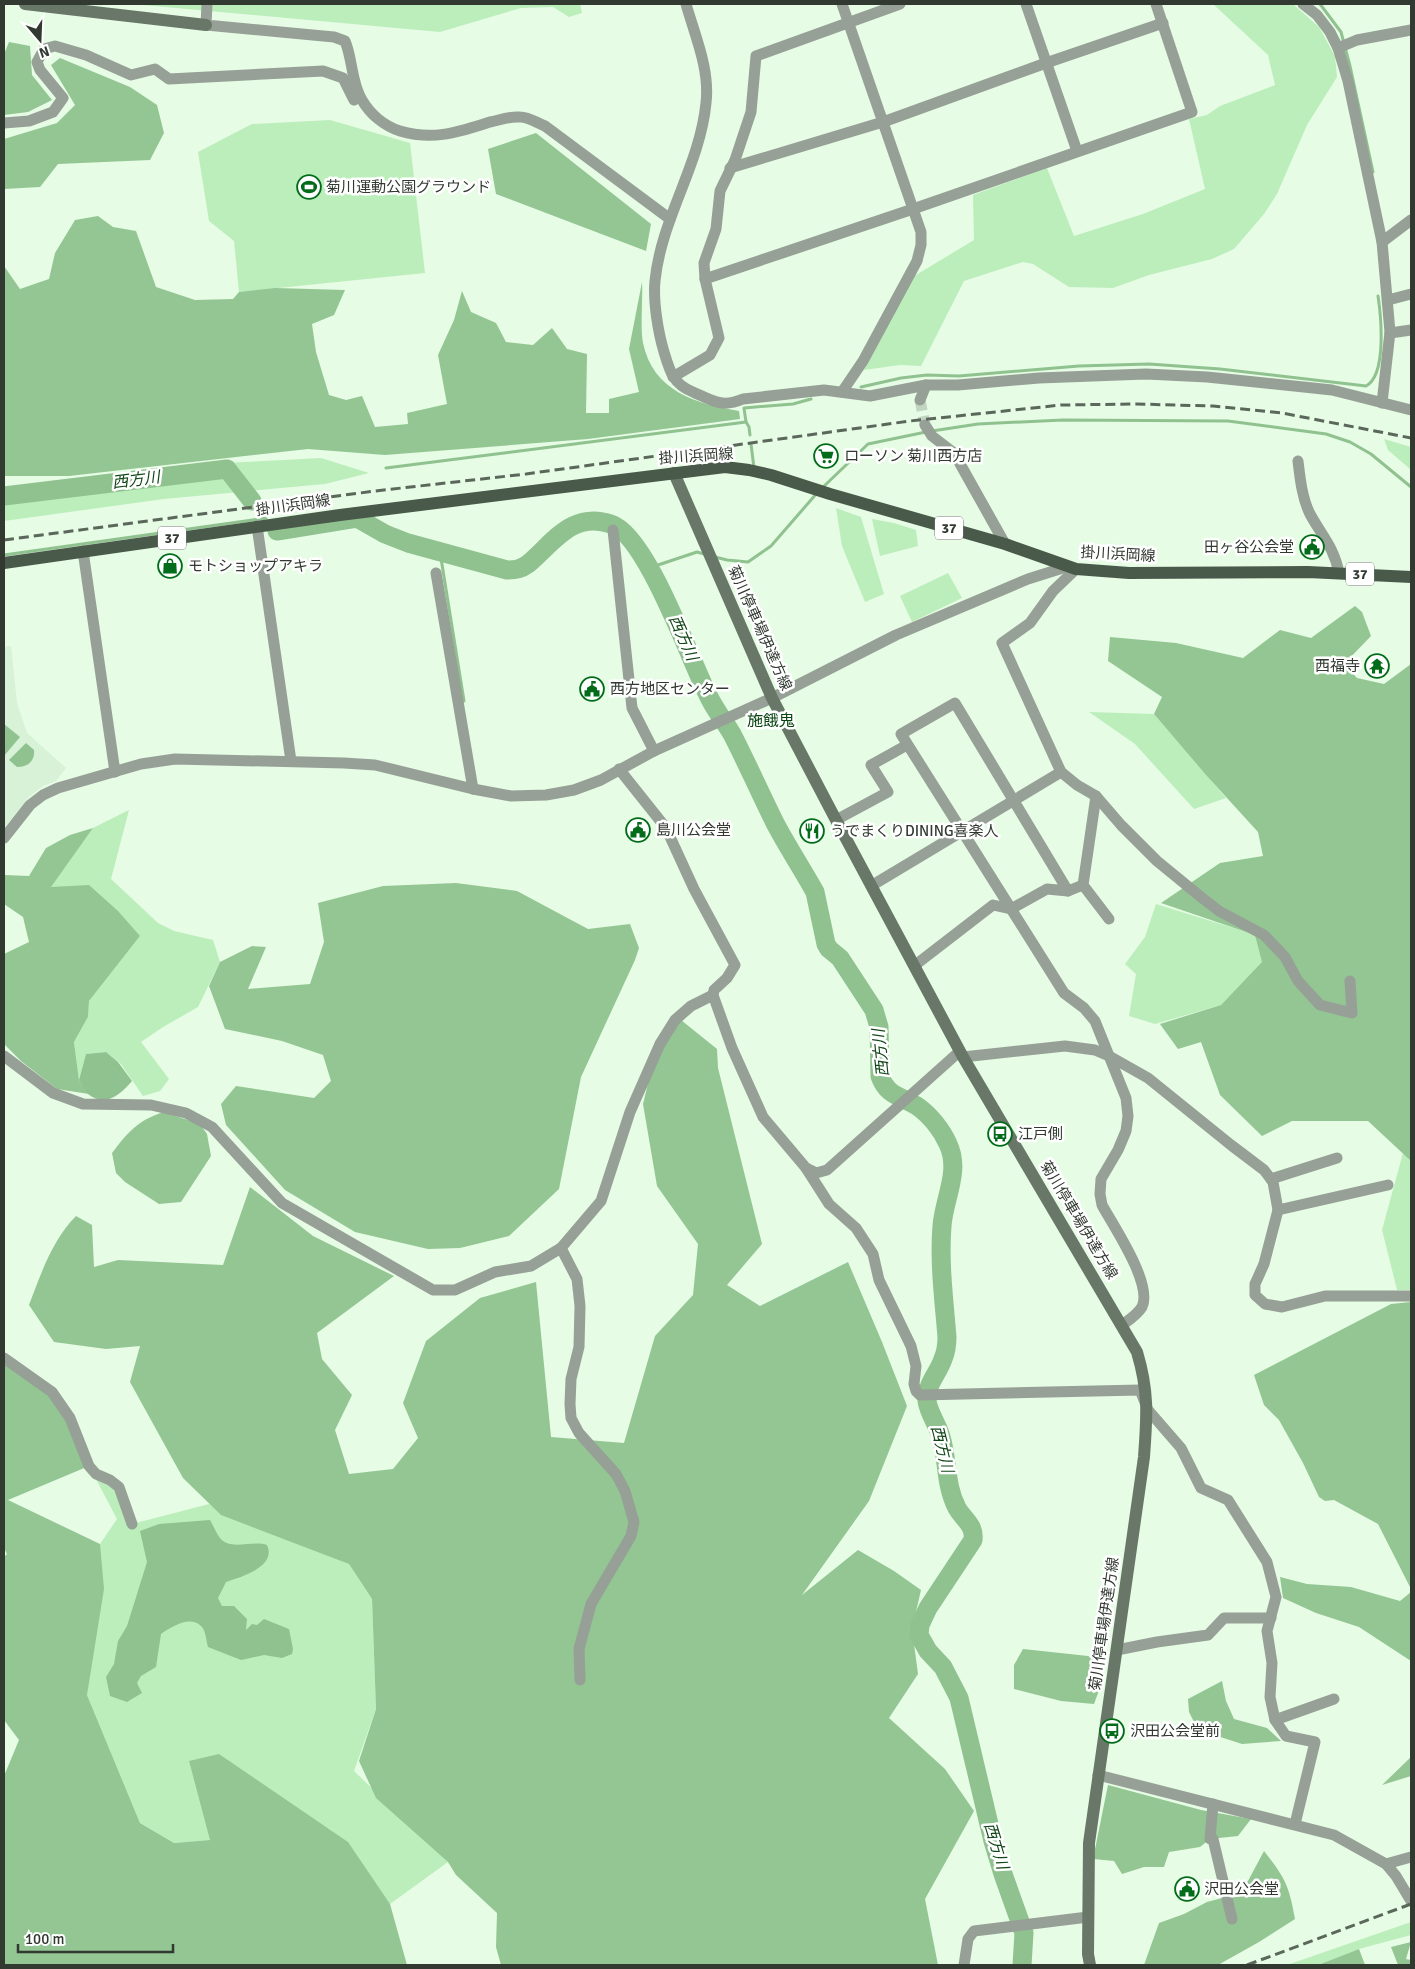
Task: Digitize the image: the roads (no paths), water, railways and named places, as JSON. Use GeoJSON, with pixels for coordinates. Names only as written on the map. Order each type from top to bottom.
{"type":"FeatureCollection","features":[{"type":"Feature","properties":{"kind":"main road"},"geometry":{"type":"LineString","coordinates":[[25,4],[206,25]]}},
{"type":"Feature","properties":{"kind":"main road","name":"掛川浜岡線"},"geometry":{"type":"LineString","coordinates":[[4,563],[383,509],[725,467],[749,470],[1005,544],[1071,568],[1129,573],[1281,571],[1411,577]]}},
{"type":"Feature","properties":{"kind":"main road","name":"菊川停車場伊達方線"},"geometry":{"type":"LineString","coordinates":[[674,473],[772,698],[962,1054],[1122,1325],[1137,1352],[1143,1371],[1148,1410],[1144,1457],[1089,1843],[1088,1917],[1090,1965]]}},
{"type":"Feature","properties":{"kind":"street"},"geometry":{"type":"LineString","coordinates":[[206,4],[206,25],[334,37],[345,41],[356,87],[362,101],[382,122],[394,129],[430,137],[450,134],[506,118],[521,117],[530,119],[552,131],[670,220]]}},
{"type":"Feature","properties":{"kind":"street"},"geometry":{"type":"LineString","coordinates":[[686,4],[703,61],[708,86],[700,136],[670,220],[655,280],[654,297],[662,346],[673,377],[683,388],[722,403],[731,404],[743,398],[824,390],[870,396],[926,385],[958,385],[1039,378],[1146,374],[1207,377],[1332,390],[1411,410]]}},
{"type":"Feature","properties":{"kind":"street"},"geometry":{"type":"LineString","coordinates":[[842,4],[921,232],[921,245],[917,261],[863,361],[842,392]]}},
{"type":"Feature","properties":{"kind":"street"},"geometry":{"type":"LineString","coordinates":[[673,377],[710,355],[719,338],[705,279],[704,263],[716,229],[720,191],[730,168],[736,160],[751,112],[756,56],[900,4]]}},
{"type":"Feature","properties":{"kind":"street"},"geometry":{"type":"LineString","coordinates":[[1026,4],[1077,151]]}},
{"type":"Feature","properties":{"kind":"street"},"geometry":{"type":"LineString","coordinates":[[705,279],[1192,112],[1156,4]]}},
{"type":"Feature","properties":{"kind":"street"},"geometry":{"type":"LineString","coordinates":[[1303,4],[1317,15],[1339,48],[1385,239],[1390,333],[1382,403]]}},
{"type":"Feature","properties":{"kind":"street"},"geometry":{"type":"LineString","coordinates":[[730,168],[883,122],[1162,23]]}},
{"type":"Feature","properties":{"kind":"street"},"geometry":{"type":"LineString","coordinates":[[1339,48],[1351,42],[1411,30]]}},
{"type":"Feature","properties":{"kind":"street"},"geometry":{"type":"LineString","coordinates":[[4,123],[29,121],[53,112],[63,98],[40,70],[37,62],[44,50],[55,46],[86,55],[131,75],[155,69],[169,79],[323,71],[343,78],[357,107],[371,112]]}},
{"type":"Feature","properties":{"kind":"street"},"geometry":{"type":"LineString","coordinates":[[1385,239],[1411,220]]}},
{"type":"Feature","properties":{"kind":"street"},"geometry":{"type":"LineString","coordinates":[[1388,300],[1411,294]]}},
{"type":"Feature","properties":{"kind":"street"},"geometry":{"type":"LineString","coordinates":[[1390,333],[1411,330]]}},
{"type":"Feature","properties":{"kind":"street"},"geometry":{"type":"LineString","coordinates":[[920,400],[926,385]]}},
{"type":"Feature","properties":{"kind":"street"},"geometry":{"type":"LineString","coordinates":[[925,425],[932,436],[954,453],[1005,544]]}},
{"type":"Feature","properties":{"kind":"street"},"geometry":{"type":"LineString","coordinates":[[1298,460],[1301,485],[1310,512],[1336,557],[1339,573]]}},
{"type":"Feature","properties":{"kind":"street"},"geometry":{"type":"LineString","coordinates":[[257,526],[291,761]]}},
{"type":"Feature","properties":{"kind":"street"},"geometry":{"type":"LineString","coordinates":[[613,530],[632,708],[654,751]]}},
{"type":"Feature","properties":{"kind":"street"},"geometry":{"type":"LineString","coordinates":[[83,551],[115,772]]}},
{"type":"Feature","properties":{"kind":"street"},"geometry":{"type":"LineString","coordinates":[[4,838],[30,805],[43,795],[58,788],[141,764],[174,759],[375,765],[473,790],[511,796],[546,795],[574,790],[601,780],[654,751],[772,698],[896,636],[1028,579],[1071,568]]}},
{"type":"Feature","properties":{"kind":"street"},"geometry":{"type":"LineString","coordinates":[[1071,568],[1030,623],[1002,643],[1061,772],[1077,785],[1096,796],[1121,825],[1157,861],[1219,911],[1264,935],[1285,958],[1298,981],[1320,1005],[1336,1011],[1352,1013],[1350,981]]}},
{"type":"Feature","properties":{"kind":"street"},"geometry":{"type":"LineString","coordinates":[[436,573],[473,790]]}},
{"type":"Feature","properties":{"kind":"street"},"geometry":{"type":"LineString","coordinates":[[1068,891],[955,703],[901,734],[1064,993],[1084,1008],[1095,1021],[1126,1098],[1128,1116],[1126,1131],[1101,1179],[1100,1194],[1102,1204],[1139,1273],[1144,1288],[1142,1307],[1137,1314],[1122,1325]]}},
{"type":"Feature","properties":{"kind":"street"},"geometry":{"type":"LineString","coordinates":[[836,820],[888,792],[871,765],[907,745]]}},
{"type":"Feature","properties":{"kind":"street"},"geometry":{"type":"LineString","coordinates":[[619,769],[666,828],[694,889],[735,965],[727,978],[714,990],[713,995],[732,1048],[763,1117],[806,1168],[829,1204],[856,1228],[873,1254],[879,1280],[911,1346],[916,1366],[914,1384],[916,1391],[920,1395],[933,1395],[1140,1390],[1148,1410],[1180,1448],[1201,1488],[1228,1500],[1267,1562],[1276,1597],[1267,1631],[1272,1663],[1270,1697],[1274,1720],[1286,1736],[1316,1742],[1295,1824]]}},
{"type":"Feature","properties":{"kind":"street"},"geometry":{"type":"LineString","coordinates":[[871,886],[1061,772]]}},
{"type":"Feature","properties":{"kind":"street"},"geometry":{"type":"LineString","coordinates":[[1096,796],[1084,886],[1109,918]]}},
{"type":"Feature","properties":{"kind":"street"},"geometry":{"type":"LineString","coordinates":[[914,966],[992,905],[1011,909],[1047,890],[1068,891],[1084,886]]}},
{"type":"Feature","properties":{"kind":"street"},"geometry":{"type":"LineString","coordinates":[[4,1056],[53,1093],[83,1104],[151,1105],[186,1112],[212,1127],[282,1203],[433,1290],[455,1290],[495,1272],[532,1266],[561,1248],[602,1201],[630,1112],[660,1044],[675,1020],[691,1006],[713,995]]}},
{"type":"Feature","properties":{"kind":"street"},"geometry":{"type":"LineString","coordinates":[[806,1168],[816,1173],[827,1170],[904,1101],[962,1054],[1065,1046],[1080,1047],[1109,1056],[1148,1078],[1264,1170],[1271,1179],[1276,1191],[1278,1210],[1264,1264],[1254,1284],[1255,1296],[1265,1304],[1282,1307],[1325,1296],[1411,1296]]}},
{"type":"Feature","properties":{"kind":"street"},"geometry":{"type":"LineString","coordinates":[[1271,1179],[1336,1158]]}},
{"type":"Feature","properties":{"kind":"street"},"geometry":{"type":"LineString","coordinates":[[1278,1210],[1388,1185]]}},
{"type":"Feature","properties":{"kind":"street"},"geometry":{"type":"LineString","coordinates":[[561,1248],[577,1279],[580,1306],[579,1347],[571,1379],[571,1418],[579,1433],[616,1474],[625,1491],[634,1522],[631,1536],[591,1604],[579,1648],[580,1680]]}},
{"type":"Feature","properties":{"kind":"street"},"geometry":{"type":"LineString","coordinates":[[4,1358],[52,1392],[70,1418],[89,1466],[96,1474],[110,1480],[119,1487],[132,1524]]}},
{"type":"Feature","properties":{"kind":"street"},"geometry":{"type":"LineString","coordinates":[[1117,1650],[1208,1635],[1224,1618],[1270,1618]]}},
{"type":"Feature","properties":{"kind":"street"},"geometry":{"type":"LineString","coordinates":[[1274,1720],[1334,1699]]}},
{"type":"Feature","properties":{"kind":"street"},"geometry":{"type":"LineString","coordinates":[[1098,1775],[1334,1835],[1386,1864],[1396,1876],[1411,1902]]}},
{"type":"Feature","properties":{"kind":"street"},"geometry":{"type":"LineString","coordinates":[[1213,1804],[1216,1842],[1232,1919]]}},
{"type":"Feature","properties":{"kind":"street"},"geometry":{"type":"LineString","coordinates":[[1210,1858],[1216,1842]]}},
{"type":"Feature","properties":{"kind":"street"},"geometry":{"type":"LineString","coordinates":[[1386,1864],[1411,1857]]}},
{"type":"Feature","properties":{"kind":"street"},"geometry":{"type":"LineString","coordinates":[[964,1965],[968,1939],[974,1931],[1088,1917]]}},
{"type":"Feature","properties":{"kind":"waterway"},"geometry":{"type":"LineString","coordinates":[[1320,4],[1341,32],[1373,172]]}},
{"type":"Feature","properties":{"kind":"waterway"},"geometry":{"type":"LineString","coordinates":[[861,387],[901,378],[927,375],[959,376],[1079,366],[1149,364],[1220,369],[1366,386],[1373,380],[1380,358],[1381,330],[1378,296]]}},
{"type":"Feature","properties":{"kind":"waterway"},"geometry":{"type":"LineString","coordinates":[[386,468],[746,422],[744,408],[793,404],[811,399]]}},
{"type":"Feature","properties":{"kind":"waterway"},"geometry":{"type":"LineString","coordinates":[[932,431],[978,424],[1063,420],[1228,421],[1326,434],[1350,442],[1371,454],[1411,487]]}},
{"type":"Feature","properties":{"kind":"waterway"},"geometry":{"type":"LineString","coordinates":[[746,422],[750,435]]}},
{"type":"Feature","properties":{"kind":"waterway"},"geometry":{"type":"LineString","coordinates":[[821,489],[868,444],[926,432]]}},
{"type":"Feature","properties":{"kind":"waterway"},"geometry":{"type":"LineString","coordinates":[[751,444],[754,468]]}},
{"type":"Feature","properties":{"kind":"waterway","name":"西方川"},"geometry":{"type":"LineString","coordinates":[[4,496],[227,469],[252,501]]}},
{"type":"Feature","properties":{"kind":"waterway"},"geometry":{"type":"LineString","coordinates":[[715,557],[748,562],[771,546],[817,493]]}},
{"type":"Feature","properties":{"kind":"waterway"},"geometry":{"type":"LineString","coordinates":[[4,555],[266,518]]}},
{"type":"Feature","properties":{"kind":"waterway","name":"西方川"},"geometry":{"type":"LineString","coordinates":[[277,531],[357,518],[385,534],[408,543],[510,570],[521,568],[528,564],[555,538],[574,525],[597,521],[611,524],[625,533],[639,551],[653,575],[710,699],[732,734],[775,823],[815,892],[826,944],[840,958],[874,1010],[879,1027],[880,1076],[883,1083],[895,1095],[917,1106],[931,1118],[942,1133],[952,1154],[951,1185],[943,1216],[941,1240],[941,1267],[947,1345],[941,1364],[928,1389],[927,1401],[941,1437],[950,1490],[957,1508],[971,1526],[973,1540],[928,1608],[920,1625],[919,1635],[928,1651],[943,1667],[959,1698],[993,1841],[1024,1933],[1022,1965]]}},
{"type":"Feature","properties":{"kind":"waterway"},"geometry":{"type":"LineString","coordinates":[[440,552],[464,701]]}},
{"type":"Feature","properties":{"kind":"waterway"},"geometry":{"type":"LineString","coordinates":[[649,568],[697,552],[704,554]]}},
{"type":"Feature","properties":{"kind":"tunnel"},"geometry":{"type":"LineString","coordinates":[[920,400],[925,425]]}},
{"type":"Feature","properties":{"kind":"railway"},"geometry":{"type":"LineString","coordinates":[[4,540],[375,491],[526,474],[910,421],[1061,405],[1213,406],[1282,413],[1411,438]]}},
{"type":"Feature","properties":{"kind":"railway"},"geometry":{"type":"LineString","coordinates":[[1247,1965],[1411,1904]]}},
{"type":"Feature","properties":{"kind":"place","name":"菊川運動公園グラウンド"},"geometry":{"type":"Point","coordinates":[309,187]}},
{"type":"Feature","properties":{"kind":"place","name":"ローソン 菊川西方店"},"geometry":{"type":"Point","coordinates":[826,456]}},
{"type":"Feature","properties":{"kind":"place","name":"田ヶ谷公会堂"},"geometry":{"type":"Point","coordinates":[1312,547]}},
{"type":"Feature","properties":{"kind":"place","name":"モトショップアキラ"},"geometry":{"type":"Point","coordinates":[170,566]}},
{"type":"Feature","properties":{"kind":"place","name":"西福寺"},"geometry":{"type":"Point","coordinates":[1377,666]}},
{"type":"Feature","properties":{"kind":"place","name":"西方地区センター"},"geometry":{"type":"Point","coordinates":[592,689]}},
{"type":"Feature","properties":{"kind":"place","name":"島川公会堂"},"geometry":{"type":"Point","coordinates":[638,830]}},
{"type":"Feature","properties":{"kind":"place","name":"うでまくりDINING喜楽人"},"geometry":{"type":"Point","coordinates":[812,831]}},
{"type":"Feature","properties":{"kind":"place","name":"江戸側"},"geometry":{"type":"Point","coordinates":[1000,1134]}},
{"type":"Feature","properties":{"kind":"place","name":"沢田公会堂前"},"geometry":{"type":"Point","coordinates":[1112,1731]}},
{"type":"Feature","properties":{"kind":"place","name":"沢田公会堂"},"geometry":{"type":"Point","coordinates":[1187,1889]}},
{"type":"Feature","properties":{"kind":"district","name":"施餓鬼"},"geometry":{"type":"Point","coordinates":[771,721]}}]}
